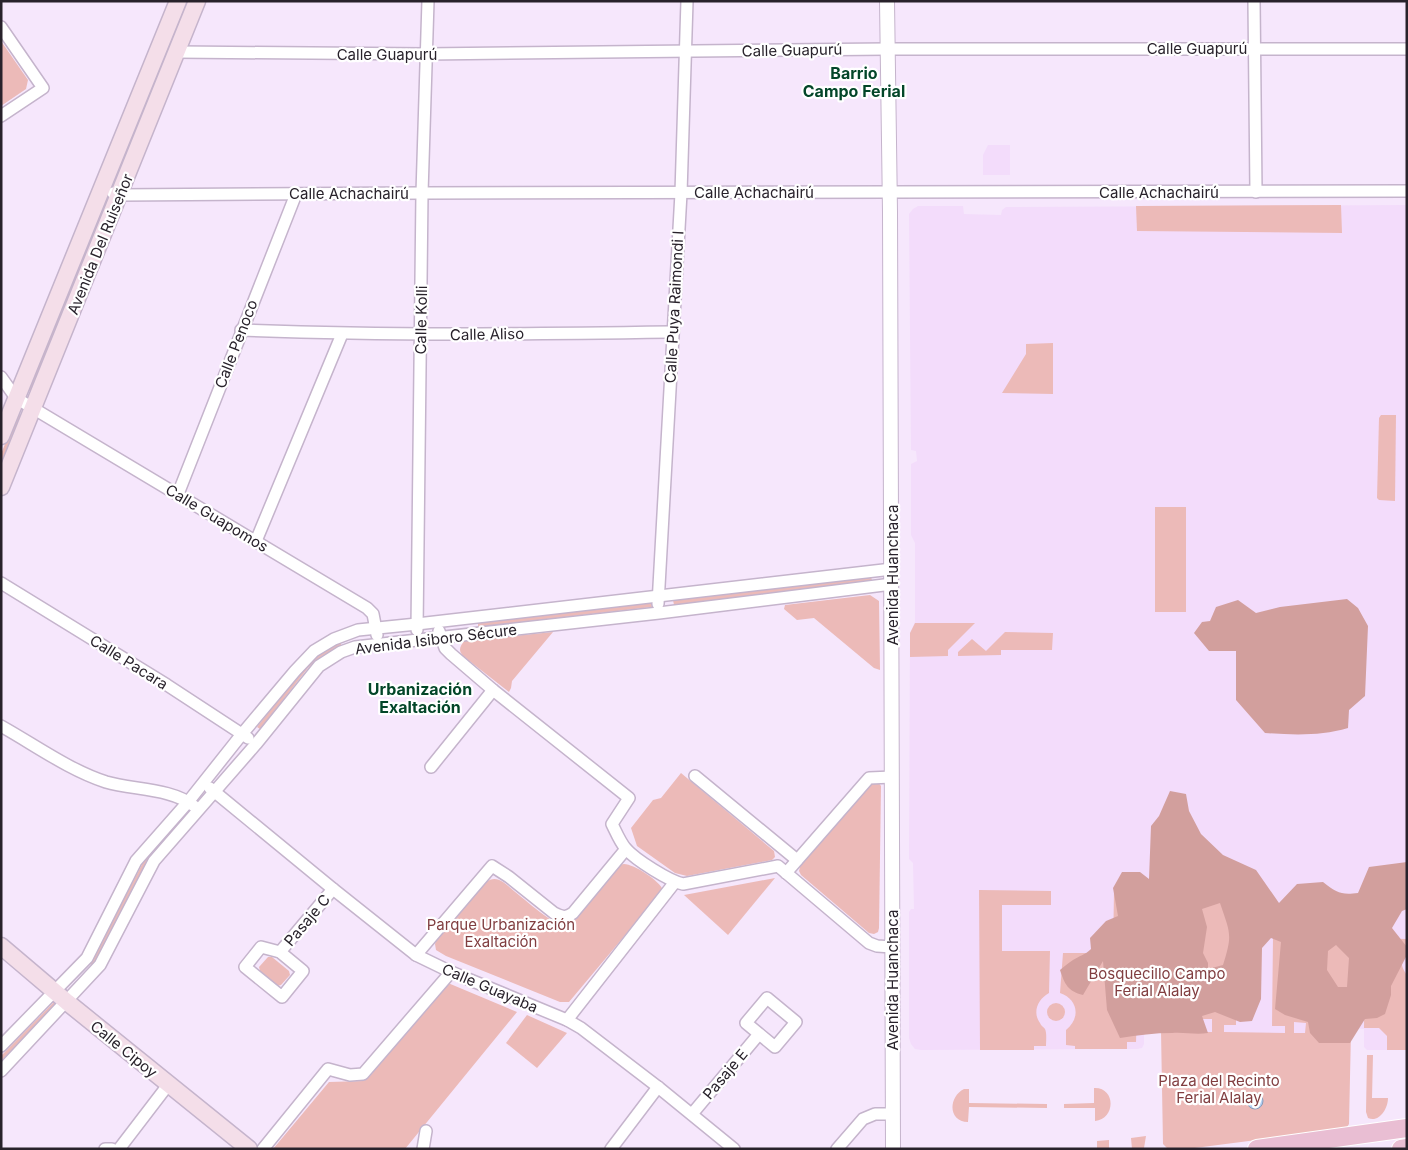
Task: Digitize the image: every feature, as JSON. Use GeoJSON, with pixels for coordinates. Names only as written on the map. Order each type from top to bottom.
{"type":"FeatureCollection","features":[{"type":"Feature","properties":{"kind":"main road","name":"Avenida Del Ruiseñor"},"geometry":{"type":"LineString","coordinates":[[1,436],[178,1]]}},
{"type":"Feature","properties":{"kind":"main road","name":"Avenida Del Ruiseñor"},"geometry":{"type":"LineString","coordinates":[[1,487],[197,1]]}},
{"type":"Feature","properties":{"kind":"main road","name":"Calle Cipoy"},"geometry":{"type":"LineString","coordinates":[[1,946],[168,1085],[249,1149]]}},
{"type":"Feature","properties":{"kind":"main road"},"geometry":{"type":"LineString","coordinates":[[1256,1149],[1407,1128]]}},
{"type":"Feature","properties":{"kind":"main road"},"geometry":{"type":"LineString","coordinates":[[1401,1149],[1407,1148]]}},
{"type":"Feature","properties":{"kind":"street","name":"Calle Kolli"},"geometry":{"type":"LineString","coordinates":[[417,639],[422,193],[428,1]]}},
{"type":"Feature","properties":{"kind":"street","name":"Calle Puya Raimondi I"},"geometry":{"type":"LineString","coordinates":[[659,613],[657,596],[681,193],[688,1]]}},
{"type":"Feature","properties":{"kind":"street","name":"Avenida Huanchaca"},"geometry":{"type":"LineString","coordinates":[[887,1],[892,569],[893,1149]]}},
{"type":"Feature","properties":{"kind":"street"},"geometry":{"type":"LineString","coordinates":[[1254,1],[1256,192]]}},
{"type":"Feature","properties":{"kind":"street"},"geometry":{"type":"LineString","coordinates":[[1,27],[43,88],[1,116]]}},
{"type":"Feature","properties":{"kind":"street","name":"Calle Guapurú"},"geometry":{"type":"LineString","coordinates":[[177,52],[426,54],[887,49],[1407,48]]}},
{"type":"Feature","properties":{"kind":"street","name":"Calle Achachairú"},"geometry":{"type":"LineString","coordinates":[[102,189],[120,195],[1407,191]]}},
{"type":"Feature","properties":{"kind":"street","name":"Calle Penoco"},"geometry":{"type":"LineString","coordinates":[[178,494],[296,194]]}},
{"type":"Feature","properties":{"kind":"street","name":"Calle Aliso"},"geometry":{"type":"LineString","coordinates":[[241,330],[421,335],[672,332]]}},
{"type":"Feature","properties":{"kind":"street"},"geometry":{"type":"LineString","coordinates":[[256,541],[342,334]]}},
{"type":"Feature","properties":{"kind":"street"},"geometry":{"type":"LineString","coordinates":[[1,377],[16,398]]}},
{"type":"Feature","properties":{"kind":"street","name":"Calle Guapomos"},"geometry":{"type":"LineString","coordinates":[[16,398],[368,608],[373,614],[379,644]]}},
{"type":"Feature","properties":{"kind":"street","name":"Avenida Isiboro Sécure"},"geometry":{"type":"LineString","coordinates":[[1,1071],[61,996],[87,958],[136,861],[188,802],[295,671],[314,651],[334,639],[358,630],[892,569]]}},
{"type":"Feature","properties":{"kind":"street","name":"Calle Pacara"},"geometry":{"type":"LineString","coordinates":[[1,583],[166,684],[256,744]]}},
{"type":"Feature","properties":{"kind":"street","name":"Avenida Isiboro Sécure"},"geometry":{"type":"LineString","coordinates":[[1,1046],[100,965],[154,861],[256,744],[319,666],[341,652],[355,647],[417,639],[659,613],[892,584]]}},
{"type":"Feature","properties":{"kind":"street"},"geometry":{"type":"LineString","coordinates":[[438,622],[440,637],[445,648],[451,654],[493,690],[629,798],[612,824],[626,849],[650,867],[675,882],[684,884],[778,866],[869,944],[892,947]]}},
{"type":"Feature","properties":{"kind":"street"},"geometry":{"type":"LineString","coordinates":[[431,767],[493,690]]}},
{"type":"Feature","properties":{"kind":"street"},"geometry":{"type":"LineString","coordinates":[[1,726],[77,770],[105,782],[178,796],[199,810]]}},
{"type":"Feature","properties":{"kind":"street"},"geometry":{"type":"LineString","coordinates":[[695,776],[797,860]]}},
{"type":"Feature","properties":{"kind":"street"},"geometry":{"type":"LineString","coordinates":[[786,872],[869,778],[892,777]]}},
{"type":"Feature","properties":{"kind":"street","name":"Calle Guayaba"},"geometry":{"type":"LineString","coordinates":[[203,783],[416,955],[451,972],[567,1020],[581,1028],[734,1149]]}},
{"type":"Feature","properties":{"kind":"street"},"geometry":{"type":"LineString","coordinates":[[416,955],[492,866],[509,877],[554,913],[561,917],[567,917],[573,913],[626,849]]}},
{"type":"Feature","properties":{"kind":"street"},"geometry":{"type":"LineString","coordinates":[[567,1020],[675,882]]}},
{"type":"Feature","properties":{"kind":"street","name":"Pasaje C"},"geometry":{"type":"LineString","coordinates":[[280,952],[333,889]]}},
{"type":"Feature","properties":{"kind":"street","name":"Pasaje C"},"geometry":{"type":"LineString","coordinates":[[262,947],[280,952],[303,971],[282,997],[245,967],[262,947]]}},
{"type":"Feature","properties":{"kind":"street"},"geometry":{"type":"LineString","coordinates":[[263,1149],[328,1069],[350,1075],[363,1074],[451,972]]}},
{"type":"Feature","properties":{"kind":"street","name":"Pasaje E"},"geometry":{"type":"LineString","coordinates":[[692,1114],[759,1034]]}},
{"type":"Feature","properties":{"kind":"street"},"geometry":{"type":"LineString","coordinates":[[119,1149],[168,1085]]}},
{"type":"Feature","properties":{"kind":"street"},"geometry":{"type":"LineString","coordinates":[[611,1149],[658,1087]]}},
{"type":"Feature","properties":{"kind":"street"},"geometry":{"type":"LineString","coordinates":[[837,1149],[863,1119],[875,1114],[892,1114]]}},
{"type":"Feature","properties":{"kind":"street"},"geometry":{"type":"LineString","coordinates":[[423,1149],[426,1131]]}},
{"type":"Feature","properties":{"kind":"street"},"geometry":{"type":"LineString","coordinates":[[105,1149],[112,1149]]}},
{"type":"Feature","properties":{"kind":"shaded area"},"geometry":{"type":"Polygon","coordinates":[[[988,145],[1010,145],[1010,175],[983,175],[983,155],[988,145]]]}},
{"type":"Feature","properties":{"kind":"shaded area"},"geometry":{"type":"Polygon","coordinates":[[[1407,205],[1407,1050],[1367,1050],[1364,1047],[1364,1029],[1352,1028],[1305,1033],[1164,1033],[1144,1031],[1144,1044],[1142,1048],[1137,1049],[915,1049],[909,1038],[909,912],[911,909],[914,909],[913,863],[909,859],[910,633],[915,622],[915,543],[911,535],[911,464],[917,461],[916,451],[911,450],[909,214],[918,206],[963,206],[964,214],[1001,215],[1002,210],[1006,207],[1407,205]]]}},
{"type":"Feature","properties":{"kind":"green space"},"geometry":{"type":"Polygon","coordinates":[[[184,1],[191,1],[118,181],[112,179],[184,1]]]}},
{"type":"Feature","properties":{"kind":"green space"},"geometry":{"type":"Polygon","coordinates":[[[1,41],[28,80],[26,89],[1,106],[1,41]]]}},
{"type":"Feature","properties":{"kind":"green space"},"geometry":{"type":"Polygon","coordinates":[[[104,203],[110,206],[33,392],[27,390],[104,203]]]}},
{"type":"Feature","properties":{"kind":"green space"},"geometry":{"type":"Polygon","coordinates":[[[1341,205],[1342,233],[1137,231],[1136,206],[1341,205]]]}},
{"type":"Feature","properties":{"kind":"green space"},"geometry":{"type":"Polygon","coordinates":[[[1053,343],[1053,394],[1002,393],[1026,354],[1026,344],[1053,343]]]}},
{"type":"Feature","properties":{"kind":"green space"},"geometry":{"type":"Polygon","coordinates":[[[17,414],[23,417],[1,470],[1,454],[17,414]]]}},
{"type":"Feature","properties":{"kind":"green space"},"geometry":{"type":"Polygon","coordinates":[[[1381,415],[1396,415],[1395,501],[1379,500],[1377,498],[1379,418],[1381,415]]]}},
{"type":"Feature","properties":{"kind":"green space"},"geometry":{"type":"Polygon","coordinates":[[[1155,507],[1186,507],[1186,612],[1155,612],[1155,507]]]}},
{"type":"Feature","properties":{"kind":"green space"},"geometry":{"type":"Polygon","coordinates":[[[871,576],[872,581],[674,605],[673,600],[871,576]]]}},
{"type":"Feature","properties":{"kind":"green space"},"geometry":{"type":"Polygon","coordinates":[[[870,595],[879,601],[880,670],[874,668],[814,618],[797,620],[784,609],[785,605],[870,595]]]}},
{"type":"Feature","properties":{"kind":"green space"},"geometry":{"type":"Polygon","coordinates":[[[1347,599],[1358,608],[1368,626],[1365,696],[1349,710],[1348,728],[1307,734],[1265,733],[1236,700],[1236,651],[1209,651],[1194,633],[1202,622],[1210,621],[1216,607],[1238,600],[1256,613],[1280,607],[1347,599]]]}},
{"type":"Feature","properties":{"kind":"green space"},"geometry":{"type":"Polygon","coordinates":[[[651,603],[652,607],[478,627],[478,623],[651,603]]]}},
{"type":"Feature","properties":{"kind":"green space"},"geometry":{"type":"Polygon","coordinates":[[[915,623],[975,623],[948,650],[948,656],[910,657],[910,633],[915,623]]]}},
{"type":"Feature","properties":{"kind":"green space"},"geometry":{"type":"Polygon","coordinates":[[[553,632],[512,681],[509,692],[463,656],[460,650],[464,641],[553,632]]]}},
{"type":"Feature","properties":{"kind":"green space"},"geometry":{"type":"Polygon","coordinates":[[[1005,632],[1053,633],[1052,650],[1001,650],[1001,655],[958,656],[958,652],[972,639],[986,651],[1005,632]]]}},
{"type":"Feature","properties":{"kind":"green space"},"geometry":{"type":"Polygon","coordinates":[[[341,642],[341,646],[322,656],[308,668],[260,729],[257,727],[303,669],[319,653],[341,642]]]}},
{"type":"Feature","properties":{"kind":"green space"},"geometry":{"type":"Polygon","coordinates":[[[681,773],[774,851],[775,857],[772,860],[687,876],[675,873],[637,846],[631,828],[653,800],[661,798],[681,773]]]}},
{"type":"Feature","properties":{"kind":"green space"},"geometry":{"type":"Polygon","coordinates":[[[872,782],[878,782],[881,786],[879,928],[878,932],[874,934],[869,933],[801,875],[799,871],[801,863],[872,782]]]}},
{"type":"Feature","properties":{"kind":"green space","name":"Bosquecillo Campo Ferial Alalay"},"geometry":{"type":"Polygon","coordinates":[[[1170,791],[1186,794],[1189,811],[1201,834],[1223,855],[1256,870],[1279,903],[1297,884],[1323,882],[1339,892],[1347,894],[1358,893],[1369,867],[1407,862],[1407,909],[1402,911],[1392,928],[1407,947],[1407,955],[1391,986],[1391,995],[1385,1014],[1377,1018],[1365,1019],[1350,1043],[1319,1043],[1310,1033],[1308,1022],[1285,1015],[1275,1009],[1281,942],[1271,938],[1262,948],[1261,999],[1252,1021],[1240,1022],[1215,1012],[1202,1016],[1208,1033],[1159,1033],[1120,1038],[1107,1010],[1103,961],[1083,995],[1074,992],[1068,987],[1060,970],[1091,949],[1090,938],[1106,921],[1118,916],[1113,888],[1122,872],[1140,872],[1149,879],[1151,826],[1159,816],[1170,791]],[[1220,903],[1202,909],[1207,927],[1203,953],[1208,963],[1208,969],[1223,965],[1228,946],[1228,928],[1220,903]],[[1336,945],[1328,951],[1327,970],[1338,987],[1347,987],[1349,958],[1336,945]]]}},
{"type":"Feature","properties":{"kind":"green space"},"geometry":{"type":"Polygon","coordinates":[[[148,853],[152,855],[94,966],[90,964],[148,853]]]}},
{"type":"Feature","properties":{"kind":"green space","name":"Parque Urbanización Exaltación"},"geometry":{"type":"Polygon","coordinates":[[[624,864],[646,874],[657,882],[663,890],[569,1002],[560,1002],[446,956],[436,950],[435,944],[437,939],[488,881],[495,879],[501,881],[549,919],[565,925],[573,921],[619,865],[624,864]]]}},
{"type":"Feature","properties":{"kind":"green space"},"geometry":{"type":"Polygon","coordinates":[[[775,878],[728,935],[684,895],[775,878]]]}},
{"type":"Feature","properties":{"kind":"green space","name":"Plaza del Recinto Ferial Alalay"},"geometry":{"type":"Polygon","coordinates":[[[1237,885],[1236,1025],[1224,1025],[1224,1032],[1285,1033],[1285,1026],[1272,1026],[1273,937],[1353,938],[1349,1124],[1347,1127],[1187,1149],[1168,1149],[1163,1144],[1161,1031],[1152,890],[1237,885]],[[1201,1019],[1201,1032],[1212,1032],[1212,1019],[1201,1019]],[[1294,1022],[1294,1033],[1305,1033],[1306,1023],[1294,1022]]]}},
{"type":"Feature","properties":{"kind":"green space"},"geometry":{"type":"Polygon","coordinates":[[[979,890],[1051,891],[1051,905],[1002,905],[1002,951],[1050,951],[1049,993],[1039,1002],[1036,1010],[1040,1024],[1046,1031],[1046,1046],[1034,1046],[1034,1050],[980,1050],[979,890]]]}},
{"type":"Feature","properties":{"kind":"green space"},"geometry":{"type":"Polygon","coordinates":[[[1114,891],[1141,891],[1136,1042],[1127,1042],[1127,1049],[1075,1049],[1075,1046],[1066,1045],[1066,1030],[1074,1020],[1075,1009],[1071,1000],[1060,993],[1063,953],[1113,953],[1114,891]]]}},
{"type":"Feature","properties":{"kind":"green space"},"geometry":{"type":"Polygon","coordinates":[[[1365,938],[1407,939],[1402,965],[1407,975],[1407,1050],[1387,1050],[1387,1036],[1379,1028],[1364,1028],[1365,938]]]}},
{"type":"Feature","properties":{"kind":"green space"},"geometry":{"type":"Polygon","coordinates":[[[268,957],[272,957],[289,971],[290,975],[281,985],[277,986],[260,971],[259,967],[268,957]]]}},
{"type":"Feature","properties":{"kind":"green space","name":"Parque Urbanización Exaltación"},"geometry":{"type":"Polygon","coordinates":[[[448,983],[517,1012],[405,1149],[273,1149],[329,1082],[363,1081],[370,1076],[448,983]]]}},
{"type":"Feature","properties":{"kind":"green space"},"geometry":{"type":"Polygon","coordinates":[[[56,1000],[58,1002],[1,1061],[1,1056],[56,1000]]]}},
{"type":"Feature","properties":{"kind":"green space"},"geometry":{"type":"Polygon","coordinates":[[[1056,1003],[1062,1006],[1065,1012],[1062,1018],[1056,1021],[1050,1018],[1047,1012],[1050,1006],[1056,1003]]]}},
{"type":"Feature","properties":{"kind":"green space"},"geometry":{"type":"Polygon","coordinates":[[[527,1015],[567,1033],[537,1068],[506,1043],[527,1015]]]}},
{"type":"Feature","properties":{"kind":"green space"},"geometry":{"type":"Polygon","coordinates":[[[1367,1055],[1373,1055],[1372,1098],[1388,1098],[1385,1110],[1376,1119],[1368,1118],[1366,1112],[1367,1055]]]}},
{"type":"Feature","properties":{"kind":"green space"},"geometry":{"type":"Polygon","coordinates":[[[1094,1088],[1101,1089],[1110,1097],[1110,1109],[1102,1119],[1095,1121],[1095,1108],[1064,1108],[1064,1104],[1094,1103],[1094,1088]]]}},
{"type":"Feature","properties":{"kind":"green space"},"geometry":{"type":"Polygon","coordinates":[[[964,1089],[969,1089],[969,1103],[1047,1104],[1047,1108],[969,1107],[968,1122],[961,1121],[954,1114],[952,1108],[955,1098],[964,1089]]]}},
{"type":"Feature","properties":{"kind":"green space"},"geometry":{"type":"Polygon","coordinates":[[[1146,1136],[1144,1148],[1132,1149],[1131,1138],[1146,1136]]]}},
{"type":"Feature","properties":{"kind":"green space"},"geometry":{"type":"Polygon","coordinates":[[[1109,1140],[1109,1149],[1097,1149],[1097,1141],[1109,1140]]]}},
{"type":"Feature","properties":{"kind":"water"},"geometry":{"type":"Polygon","coordinates":[[[1255,1093],[1261,1095],[1263,1101],[1261,1107],[1255,1109],[1249,1107],[1247,1101],[1249,1095],[1255,1093]]]}},
{"type":"Feature","properties":{"kind":"district","name":"Barrio Campo Ferial"},"geometry":{"type":"Point","coordinates":[854,82]}},
{"type":"Feature","properties":{"kind":"district","name":"Urbanización Exaltación"},"geometry":{"type":"Point","coordinates":[420,698]}}]}
